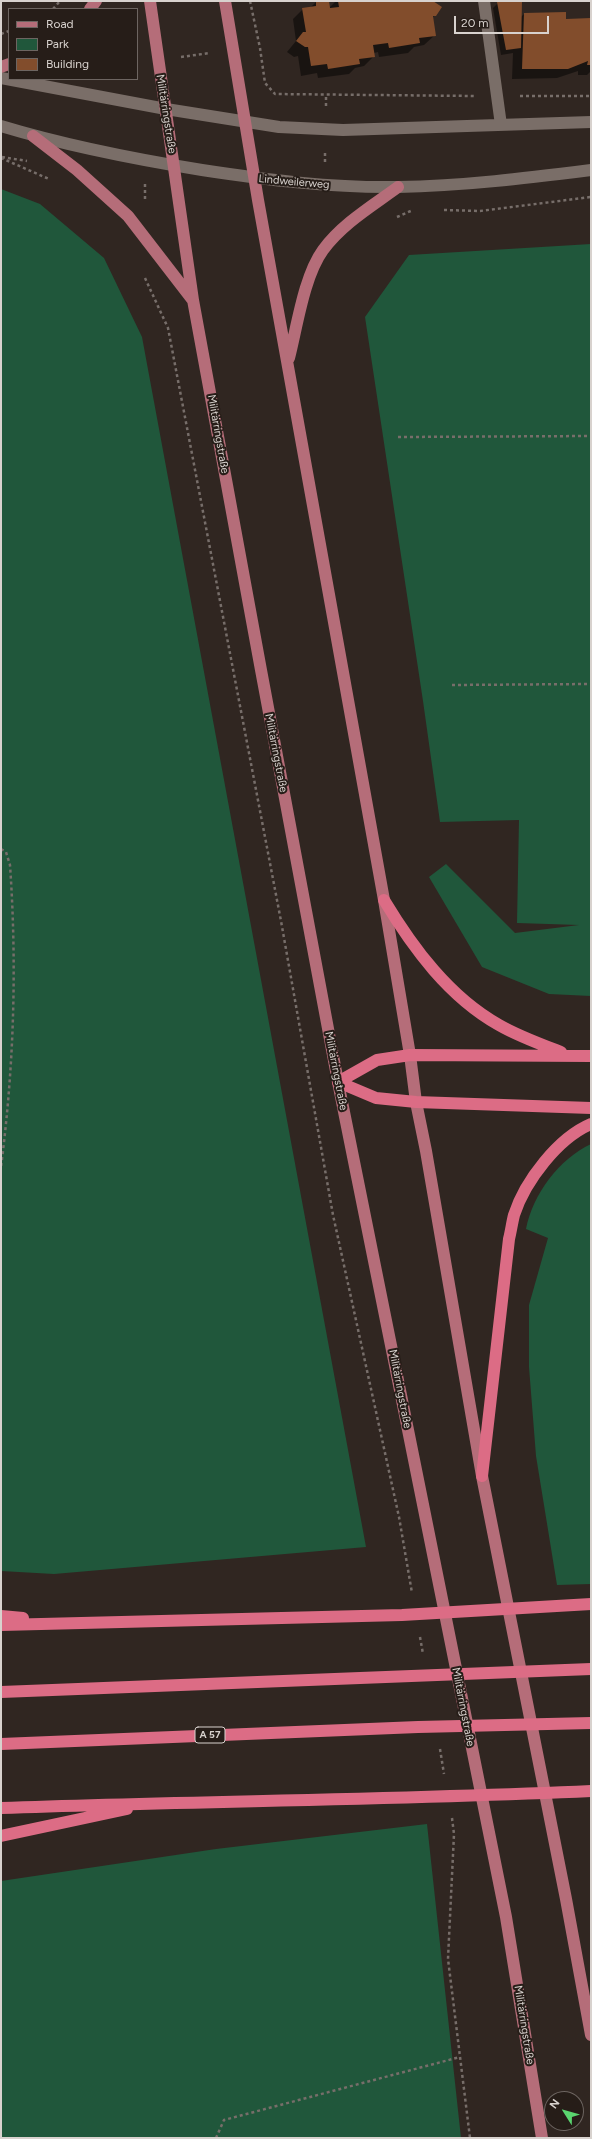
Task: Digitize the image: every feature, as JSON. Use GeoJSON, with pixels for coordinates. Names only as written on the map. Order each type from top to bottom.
{"type":"FeatureCollection","features":[{"type":"Feature","properties":{"kind":"highway"},"geometry":{"type":"LineString","coordinates":[[384,900],[405,935],[435,971],[462,998],[499,1025],[565,1054]]}},
{"type":"Feature","properties":{"kind":"highway"},"geometry":{"type":"LineString","coordinates":[[338,1082],[377,1060],[410,1055],[565,1054],[591,1056]]}},
{"type":"Feature","properties":{"kind":"highway"},"geometry":{"type":"LineString","coordinates":[[338,1082],[376,1098],[416,1102],[591,1108]]}},
{"type":"Feature","properties":{"kind":"highway"},"geometry":{"type":"LineString","coordinates":[[482,1476],[509,1239],[514,1214],[538,1172],[552,1154],[573,1135],[591,1124]]}},
{"type":"Feature","properties":{"kind":"highway"},"geometry":{"type":"LineString","coordinates":[[1,1625],[402,1615],[568,1604],[591,1604]]}},
{"type":"Feature","properties":{"kind":"highway"},"geometry":{"type":"LineString","coordinates":[[1,1616],[60,1623]]}},
{"type":"Feature","properties":{"kind":"highway"},"geometry":{"type":"LineString","coordinates":[[1,1692],[589,1669]]}},
{"type":"Feature","properties":{"kind":"highway","name":"A 57"},"geometry":{"type":"LineString","coordinates":[[1,1744],[418,1727],[591,1723]]}},
{"type":"Feature","properties":{"kind":"highway"},"geometry":{"type":"LineString","coordinates":[[1,1808],[160,1802],[419,1799],[591,1792]]}},
{"type":"Feature","properties":{"kind":"highway"},"geometry":{"type":"LineString","coordinates":[[1,1836],[160,1802]]}},
{"type":"Feature","properties":{"kind":"main road","name":"Militärringstraße"},"geometry":{"type":"LineString","coordinates":[[150,1],[193,300],[338,1082],[506,1917],[542,2138]]}},
{"type":"Feature","properties":{"kind":"main road"},"geometry":{"type":"LineString","coordinates":[[225,1],[254,178],[384,900],[410,1055],[416,1102],[428,1158],[482,1476],[566,1899],[591,2035]]}},
{"type":"Feature","properties":{"kind":"main road"},"geometry":{"type":"LineString","coordinates":[[33,136],[77,170],[128,216],[193,300]]}},
{"type":"Feature","properties":{"kind":"main road"},"geometry":{"type":"LineString","coordinates":[[287,363],[308,282],[322,251],[344,228],[398,187]]}},
{"type":"Feature","properties":{"kind":"street"},"geometry":{"type":"LineString","coordinates":[[484,1],[501,125]]}},
{"type":"Feature","properties":{"kind":"street"},"geometry":{"type":"LineString","coordinates":[[12,80],[245,123],[279,127],[343,130],[591,122]]}},
{"type":"Feature","properties":{"kind":"street","name":"Lindweilerweg"},"geometry":{"type":"LineString","coordinates":[[1,126],[33,136],[174,166],[254,178],[324,185],[398,187],[490,182],[591,170]]}},
{"type":"Feature","properties":{"kind":"path"},"geometry":{"type":"LineString","coordinates":[[250,1],[260,48],[265,84],[275,94],[591,96]]}},
{"type":"Feature","properties":{"kind":"path"},"geometry":{"type":"LineString","coordinates":[[158,61],[233,50],[260,48]]}},
{"type":"Feature","properties":{"kind":"path"},"geometry":{"type":"LineString","coordinates":[[1,158],[54,181]]}},
{"type":"Feature","properties":{"kind":"path"},"geometry":{"type":"LineString","coordinates":[[437,210],[480,211],[591,197]]}},
{"type":"Feature","properties":{"kind":"path"},"geometry":{"type":"LineString","coordinates":[[142,271],[168,328],[280,914],[333,1214],[398,1517],[412,1594]]}},
{"type":"Feature","properties":{"kind":"path"},"geometry":{"type":"LineString","coordinates":[[398,437],[591,436]]}},
{"type":"Feature","properties":{"kind":"path"},"geometry":{"type":"LineString","coordinates":[[452,685],[591,684]]}},
{"type":"Feature","properties":{"kind":"path"},"geometry":{"type":"LineString","coordinates":[[1,848],[6,852],[10,865],[14,957],[10,1102],[1,1167]]}},
{"type":"Feature","properties":{"kind":"path"},"geometry":{"type":"LineString","coordinates":[[419,1633],[423,1656]]}},
{"type":"Feature","properties":{"kind":"path"},"geometry":{"type":"LineString","coordinates":[[438,1741],[445,1780]]}},
{"type":"Feature","properties":{"kind":"path"},"geometry":{"type":"LineString","coordinates":[[450,1810],[454,1834],[448,1959],[470,2138]]}},
{"type":"Feature","properties":{"kind":"path"},"geometry":{"type":"LineString","coordinates":[[216,2138],[224,2120],[460,2057]]}},
{"type":"Feature","properties":{"kind":"green space"},"geometry":{"type":"Polygon","coordinates":[[[1,189],[40,204],[104,258],[142,337],[366,1547],[54,1574],[1,1571],[1,189]]]}},
{"type":"Feature","properties":{"kind":"green space"},"geometry":{"type":"Polygon","coordinates":[[[591,244],[591,996],[549,994],[482,967],[429,877],[446,864],[515,933],[579,925],[517,923],[519,820],[440,822],[365,317],[409,255],[591,244]]]}},
{"type":"Feature","properties":{"kind":"green space"},"geometry":{"type":"Polygon","coordinates":[[[591,1144],[591,1584],[557,1585],[536,1456],[529,1367],[529,1305],[548,1238],[526,1229],[529,1216],[541,1191],[549,1179],[568,1159],[591,1144]]]}},
{"type":"Feature","properties":{"kind":"green space"},"geometry":{"type":"Polygon","coordinates":[[[427,1824],[461,2138],[1,2138],[1,1881],[216,1849],[427,1824]]]}},
{"type":"Feature","properties":{"kind":"building"},"geometry":{"type":"Polygon","coordinates":[[[316,1],[329,1],[330,8],[339,7],[338,1],[433,1],[442,7],[436,16],[433,16],[436,36],[419,38],[420,43],[389,48],[388,43],[373,45],[375,57],[359,59],[360,64],[328,69],[327,64],[311,66],[308,47],[305,47],[296,41],[303,32],[306,32],[302,8],[316,6],[316,1]]]}},
{"type":"Feature","properties":{"kind":"building"},"geometry":{"type":"Polygon","coordinates":[[[522,1],[521,48],[506,50],[497,2],[522,1]]]}},
{"type":"Feature","properties":{"kind":"building"},"geometry":{"type":"Polygon","coordinates":[[[566,12],[566,19],[591,18],[591,65],[587,65],[588,61],[568,69],[522,69],[524,13],[566,12]]]}}]}
